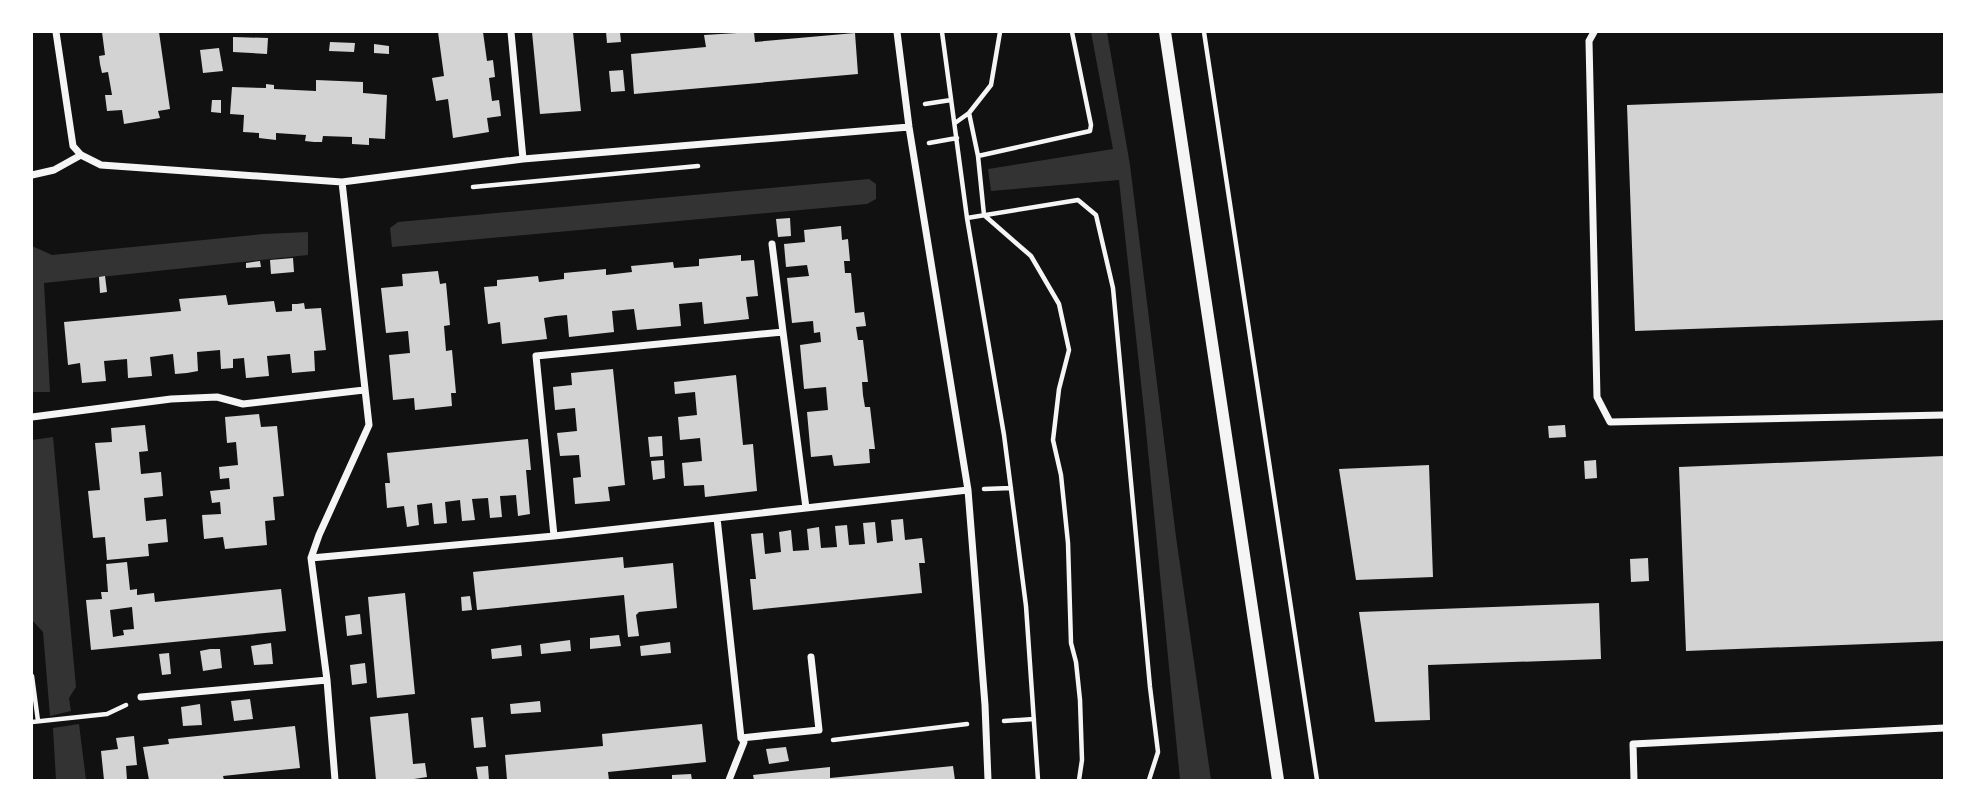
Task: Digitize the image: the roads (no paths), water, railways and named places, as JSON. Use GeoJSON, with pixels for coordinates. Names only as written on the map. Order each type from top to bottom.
{"type":"FeatureCollection","features":[{"type":"Feature","properties":{"kind":"street"},"geometry":{"type":"LineString","coordinates":[[56,32],[74,146],[82,155],[101,165],[342,182],[523,159],[909,127]]}},
{"type":"Feature","properties":{"kind":"street"},"geometry":{"type":"LineString","coordinates":[[511,32],[523,159]]}},
{"type":"Feature","properties":{"kind":"street"},"geometry":{"type":"LineString","coordinates":[[897,32],[909,127],[968,490],[988,780]]}},
{"type":"Feature","properties":{"kind":"street"},"geometry":{"type":"LineString","coordinates":[[1165,32],[1278,780]]}},
{"type":"Feature","properties":{"kind":"street"},"geometry":{"type":"LineString","coordinates":[[1594,32],[1590,41],[1597,397],[1610,422],[1944,415]]}},
{"type":"Feature","properties":{"kind":"street"},"geometry":{"type":"LineString","coordinates":[[32,175],[54,170],[82,155]]}},
{"type":"Feature","properties":{"kind":"street"},"geometry":{"type":"LineString","coordinates":[[335,780],[327,680],[311,558],[318,535],[369,425],[342,182]]}},
{"type":"Feature","properties":{"kind":"street"},"geometry":{"type":"LineString","coordinates":[[772,244],[806,508]]}},
{"type":"Feature","properties":{"kind":"street"},"geometry":{"type":"LineString","coordinates":[[554,536],[536,356],[783,332]]}},
{"type":"Feature","properties":{"kind":"street"},"geometry":{"type":"LineString","coordinates":[[32,417],[171,399],[217,397],[243,404],[364,390]]}},
{"type":"Feature","properties":{"kind":"street"},"geometry":{"type":"LineString","coordinates":[[311,558],[554,536],[968,490]]}},
{"type":"Feature","properties":{"kind":"street"},"geometry":{"type":"LineString","coordinates":[[716,518],[741,738],[744,743],[729,780]]}},
{"type":"Feature","properties":{"kind":"street"},"geometry":{"type":"LineString","coordinates":[[741,738],[819,730],[811,657]]}},
{"type":"Feature","properties":{"kind":"street"},"geometry":{"type":"LineString","coordinates":[[141,697],[327,680]]}},
{"type":"Feature","properties":{"kind":"street"},"geometry":{"type":"LineString","coordinates":[[1634,780],[1633,744],[1944,729]]}}]}
